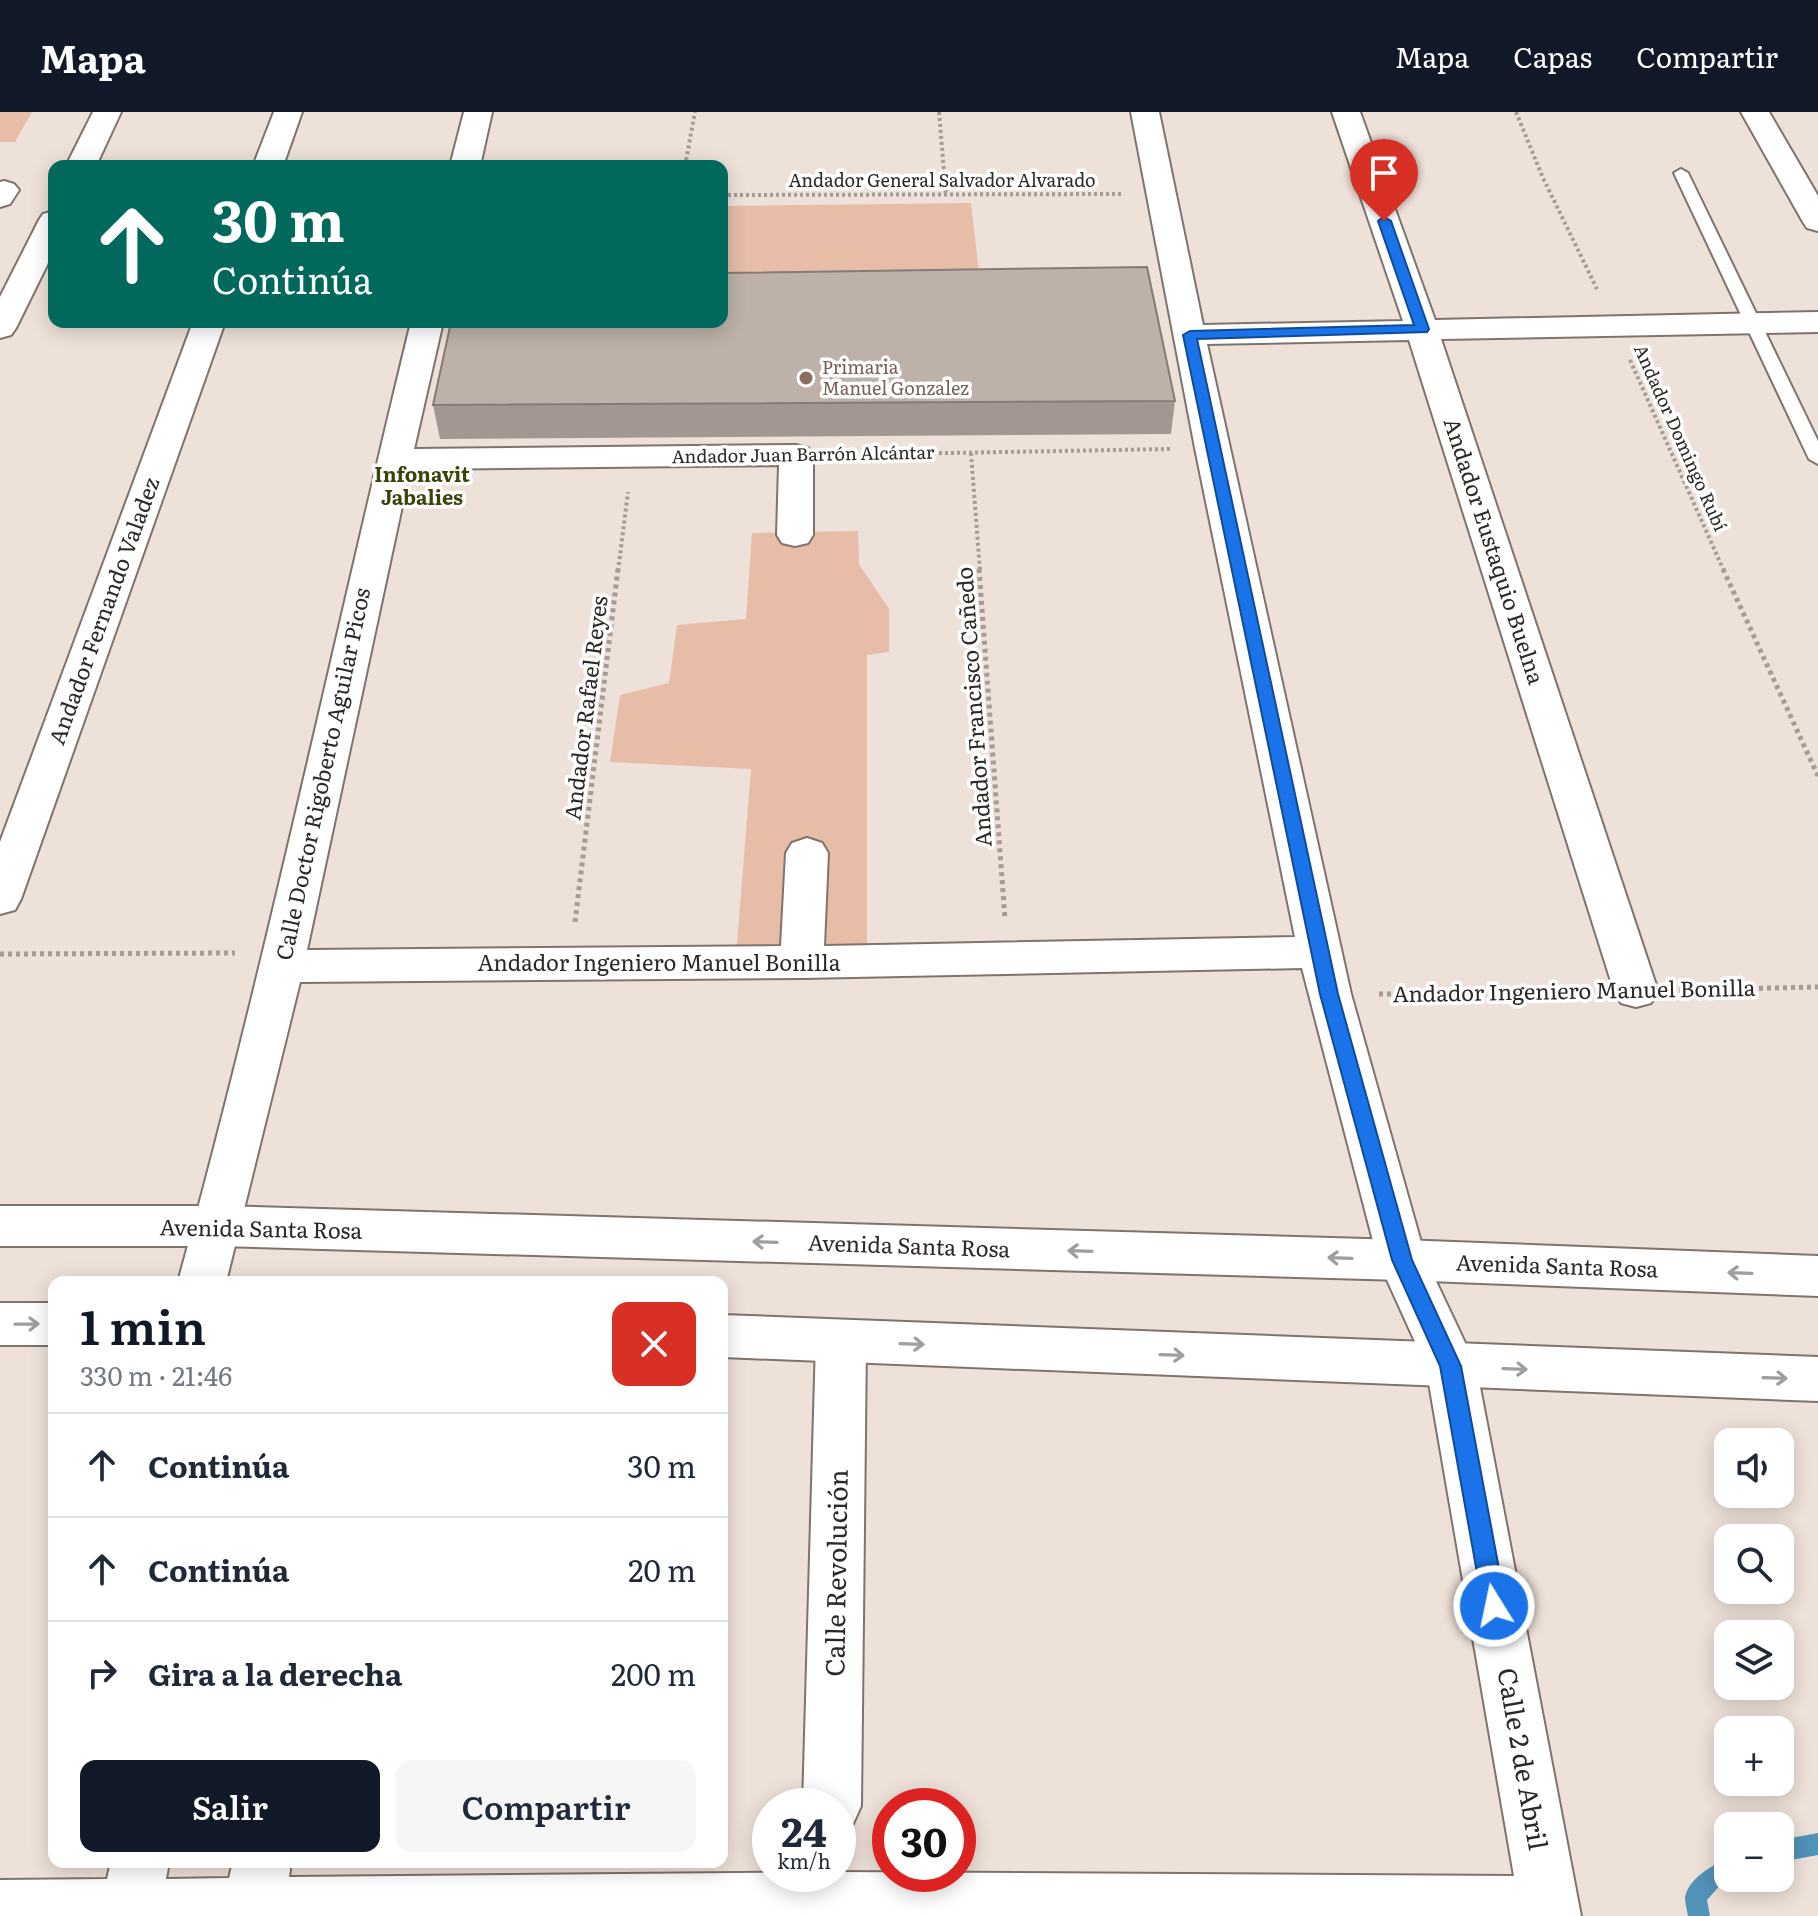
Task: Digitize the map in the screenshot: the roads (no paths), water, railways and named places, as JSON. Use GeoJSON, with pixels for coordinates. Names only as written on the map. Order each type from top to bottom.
{"type":"FeatureCollection","features":[{"type":"Feature","properties":{"kind":"street"},"geometry":{"type":"LineString","coordinates":[[84,160],[107,112]]}},
{"type":"Feature","properties":{"kind":"street"},"geometry":{"type":"LineString","coordinates":[[270,160],[288,112]]}},
{"type":"Feature","properties":{"kind":"street"},"geometry":{"type":"LineString","coordinates":[[466,160],[478,112]]}},
{"type":"Feature","properties":{"kind":"street","name":"Calle 2 de Abril"},"geometry":{"type":"LineString","coordinates":[[1145,112],[1212,448],[1329,994],[1402,1260],[1451,1366],[1550,1911]]}},
{"type":"Feature","properties":{"kind":"street","name":"Andador Eustaquio Buelna"},"geometry":{"type":"LineString","coordinates":[[1346,112],[1422,329],[1636,991]]}},
{"type":"Feature","properties":{"kind":"street"},"geometry":{"type":"LineString","coordinates":[[1755,112],[1818,222]]}},
{"type":"Feature","properties":{"kind":"street"},"geometry":{"type":"LineString","coordinates":[[0,328],[43,266],[48,245]]}},
{"type":"Feature","properties":{"kind":"street"},"geometry":{"type":"LineString","coordinates":[[0,266],[43,266]]}},
{"type":"Feature","properties":{"kind":"street"},"geometry":{"type":"LineString","coordinates":[[1190,335],[1818,322]]}},
{"type":"Feature","properties":{"kind":"street","name":"Andador Fernando Valadez"},"geometry":{"type":"LineString","coordinates":[[0,899],[207,328]]}},
{"type":"Feature","properties":{"kind":"street","name":"Calle Doctor Rigoberto Aguilar Picos"},"geometry":{"type":"LineString","coordinates":[[204,1276],[281,966],[393,459],[426,328]]}},
{"type":"Feature","properties":{"kind":"street","name":"Andador Juan Barrón Alcántar"},"geometry":{"type":"LineString","coordinates":[[393,459],[796,455],[795,535]]}},
{"type":"Feature","properties":{"kind":"street"},"geometry":{"type":"LineString","coordinates":[[802,962],[807,853]]}},
{"type":"Feature","properties":{"kind":"street","name":"Andador Ingeniero Manuel Bonilla"},"geometry":{"type":"LineString","coordinates":[[281,966],[802,962],[1321,952]]}},
{"type":"Feature","properties":{"kind":"street","name":"Avenida Santa Rosa"},"geometry":{"type":"LineString","coordinates":[[0,1226],[218,1226],[1402,1260],[1818,1276]]}},
{"type":"Feature","properties":{"kind":"street"},"geometry":{"type":"LineString","coordinates":[[0,1324],[48,1324]]}},
{"type":"Feature","properties":{"kind":"street"},"geometry":{"type":"LineString","coordinates":[[728,1336],[1818,1379]]}},
{"type":"Feature","properties":{"kind":"street","name":"Calle Revolución"},"geometry":{"type":"LineString","coordinates":[[832,1788],[841,1341]]}},
{"type":"Feature","properties":{"kind":"street"},"geometry":{"type":"LineString","coordinates":[[0,1910],[132,1895],[830,1897],[1550,1911]]}},
{"type":"Feature","properties":{"kind":"lane"},"geometry":{"type":"LineString","coordinates":[[1681,173],[1818,459]]}},
{"type":"Feature","properties":{"kind":"waterway"},"geometry":{"type":"LineString","coordinates":[[1794,1848],[1818,1844]]}},
{"type":"Feature","properties":{"kind":"waterway"},"geometry":{"type":"LineString","coordinates":[[1699,1916],[1696,1897],[1714,1876]]}},
{"type":"Feature","properties":{"kind":"place","name":"Primaria Manuel Gonzalez"},"geometry":{"type":"Point","coordinates":[806,378]}},
{"type":"Feature","properties":{"kind":"district","name":"Infonavit Jabalies"},"geometry":{"type":"Point","coordinates":[422,486]}}]}
